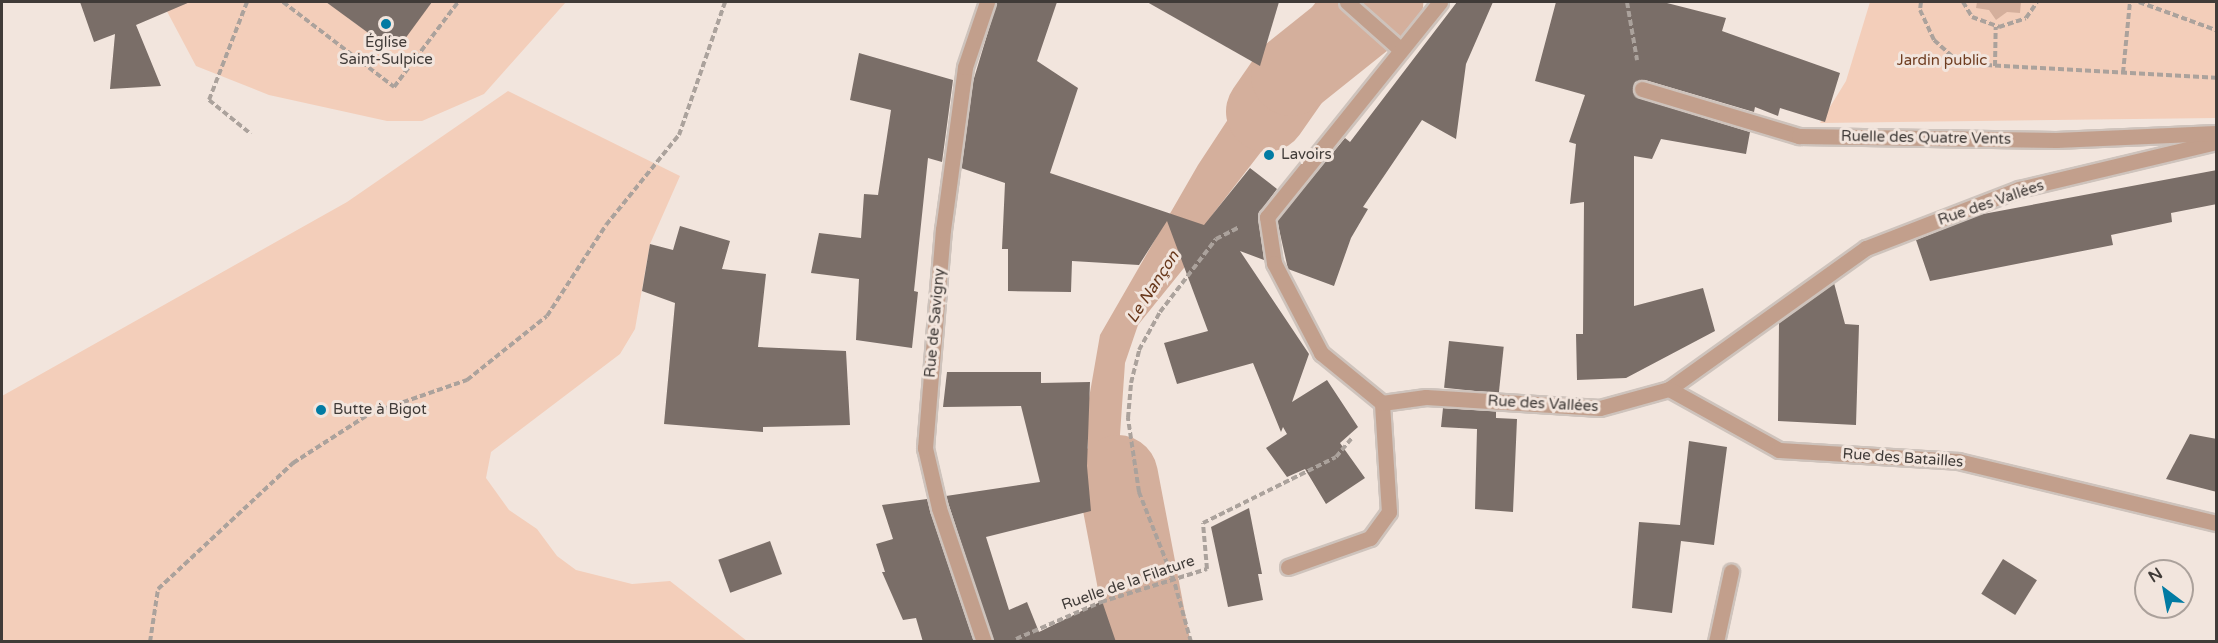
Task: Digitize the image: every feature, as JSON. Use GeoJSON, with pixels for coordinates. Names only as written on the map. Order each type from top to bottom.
{"type":"FeatureCollection","features":[{"type":"Feature","properties":{"kind":"street","name":"Rue de Savigny"},"geometry":{"type":"LineString","coordinates":[[984,642],[939,508],[925,447],[943,230],[965,67],[987,2]]}},
{"type":"Feature","properties":{"kind":"street"},"geometry":{"type":"LineString","coordinates":[[1347,2],[1400,49]]}},
{"type":"Feature","properties":{"kind":"street"},"geometry":{"type":"LineString","coordinates":[[1288,567],[1370,538],[1389,512],[1382,403],[1321,352],[1274,263],[1267,216],[1440,2]]}},
{"type":"Feature","properties":{"kind":"street","name":"Ruelle des Quatre Vents"},"geometry":{"type":"LineString","coordinates":[[1642,89],[1799,136],[2056,140],[2217,133]]}},
{"type":"Feature","properties":{"kind":"street","name":"Rue des Vallées"},"geometry":{"type":"LineString","coordinates":[[1382,403],[1426,397],[1600,408],[1670,390],[1866,248],[2019,189],[2217,142]]}},
{"type":"Feature","properties":{"kind":"street","name":"Rue des Batailles"},"geometry":{"type":"LineString","coordinates":[[1670,390],[1779,450],[1958,461],[2217,524]]}},
{"type":"Feature","properties":{"kind":"street"},"geometry":{"type":"LineString","coordinates":[[1716,642],[1731,572]]}},
{"type":"Feature","properties":{"kind":"path"},"geometry":{"type":"LineString","coordinates":[[247,2],[209,100],[251,134]]}},
{"type":"Feature","properties":{"kind":"path"},"geometry":{"type":"LineString","coordinates":[[283,2],[394,87],[458,2]]}},
{"type":"Feature","properties":{"kind":"path"},"geometry":{"type":"LineString","coordinates":[[150,642],[158,589],[293,463],[369,414],[467,380],[547,316],[606,225],[679,135],[725,2]]}},
{"type":"Feature","properties":{"kind":"path"},"geometry":{"type":"LineString","coordinates":[[1627,2],[1642,89]]}},
{"type":"Feature","properties":{"kind":"path"},"geometry":{"type":"LineString","coordinates":[[1921,2],[1925,24],[1944,51],[1968,64],[2217,78]]}},
{"type":"Feature","properties":{"kind":"path"},"geometry":{"type":"LineString","coordinates":[[1963,2],[1972,17],[1996,27],[2013,25],[2026,18],[2037,2]]}},
{"type":"Feature","properties":{"kind":"path"},"geometry":{"type":"LineString","coordinates":[[2123,73],[2130,2]]}},
{"type":"Feature","properties":{"kind":"path"},"geometry":{"type":"LineString","coordinates":[[2139,2],[2217,30]]}},
{"type":"Feature","properties":{"kind":"path"},"geometry":{"type":"LineString","coordinates":[[1995,66],[1996,27]]}},
{"type":"Feature","properties":{"kind":"path"},"geometry":{"type":"LineString","coordinates":[[1191,642],[1174,581],[1139,492],[1132,459],[1128,418],[1138,350],[1160,312],[1216,239],[1267,216]]}},
{"type":"Feature","properties":{"kind":"path","name":"Ruelle de la Filature"},"geometry":{"type":"LineString","coordinates":[[1013,642],[1101,602],[1207,569],[1203,523],[1336,457],[1382,403]]}},
{"type":"Feature","properties":{"kind":"green space"},"geometry":{"type":"Polygon","coordinates":[[[162,2],[337,2],[352,12],[348,18],[387,46],[419,2],[566,2],[484,94],[422,121],[387,121],[269,95],[196,66],[162,2]]]}},
{"type":"Feature","properties":{"kind":"green space","name":"Jardin public"},"geometry":{"type":"Polygon","coordinates":[[[1870,2],[2216,2],[2216,118],[1820,123],[1846,81],[1870,2]]]}},
{"type":"Feature","properties":{"kind":"green space"},"geometry":{"type":"Polygon","coordinates":[[[508,91],[680,176],[650,244],[635,329],[620,354],[491,452],[486,478],[509,510],[537,529],[557,556],[576,570],[632,584],[670,581],[747,641],[2,642],[2,396],[347,202],[508,91]]]}},
{"type":"Feature","properties":{"kind":"water"},"geometry":{"type":"Polygon","coordinates":[[[1316,2],[1362,52],[1312,113],[1299,103],[1213,214],[1196,253],[1138,325],[1125,363],[1118,463],[1155,580],[1116,593],[1092,511],[1088,477],[1088,404],[1100,335],[1198,165],[1242,98],[1316,2]]]}},
{"type":"Feature","properties":{"kind":"water"},"geometry":{"type":"Polygon","coordinates":[[[1977,2],[2021,2],[2020,13],[2007,12],[1996,20],[1989,10],[1976,8],[1977,2]]]}},
{"type":"Feature","properties":{"kind":"water"},"geometry":{"type":"Polygon","coordinates":[[[1158,589],[1176,641],[1131,641],[1120,604],[1158,589]]]}},
{"type":"Feature","properties":{"kind":"building"},"geometry":{"type":"Polygon","coordinates":[[[80,2],[190,2],[136,25],[161,86],[110,89],[115,34],[94,42],[80,2]]]}},
{"type":"Feature","properties":{"kind":"building","name":"Église Saint-Sulpice"},"geometry":{"type":"Polygon","coordinates":[[[326,2],[432,2],[402,43],[382,43],[326,2]]]}},
{"type":"Feature","properties":{"kind":"building"},"geometry":{"type":"Polygon","coordinates":[[[997,2],[1057,2],[1037,61],[1078,88],[1050,173],[1204,225],[1250,168],[1277,189],[1258,215],[1264,260],[1240,251],[1309,354],[1292,402],[1327,380],[1358,427],[1340,443],[1365,478],[1326,504],[1305,469],[1287,477],[1266,448],[1287,434],[1283,427],[1281,432],[1253,363],[1177,384],[1164,343],[1208,331],[1167,221],[1139,265],[1072,261],[1071,292],[1008,291],[1008,249],[1002,249],[1005,183],[961,168],[972,85],[997,2]]]}},
{"type":"Feature","properties":{"kind":"building"},"geometry":{"type":"Polygon","coordinates":[[[1147,2],[1279,2],[1260,66],[1147,2]]]}},
{"type":"Feature","properties":{"kind":"building"},"geometry":{"type":"Polygon","coordinates":[[[1457,2],[1493,2],[1466,64],[1456,139],[1422,120],[1363,207],[1368,209],[1351,238],[1334,286],[1288,269],[1277,220],[1345,138],[1350,142],[1457,2]]]}},
{"type":"Feature","properties":{"kind":"building"},"geometry":{"type":"Polygon","coordinates":[[[1556,2],[1663,2],[1726,18],[1722,31],[1840,73],[1825,122],[1780,108],[1778,116],[1755,107],[1754,112],[1645,80],[1635,82],[1633,92],[1639,98],[1750,132],[1746,154],[1661,139],[1652,159],[1634,156],[1634,306],[1703,288],[1715,331],[1626,378],[1577,380],[1576,334],[1583,334],[1584,202],[1570,204],[1576,144],[1569,142],[1585,95],[1535,81],[1556,2]]]}},
{"type":"Feature","properties":{"kind":"building"},"geometry":{"type":"Polygon","coordinates":[[[859,53],[953,80],[942,162],[928,158],[914,291],[918,292],[912,348],[856,340],[859,279],[811,273],[819,233],[861,238],[864,194],[878,195],[891,110],[850,100],[859,53]]]}},
{"type":"Feature","properties":{"kind":"building"},"geometry":{"type":"Polygon","coordinates":[[[2217,170],[2217,204],[2171,213],[2172,222],[2111,235],[2113,245],[1930,281],[1916,240],[1978,215],[2217,170]]]}},
{"type":"Feature","properties":{"kind":"building"},"geometry":{"type":"Polygon","coordinates":[[[680,226],[730,241],[722,269],[766,274],[758,347],[846,351],[850,425],[763,427],[763,432],[664,424],[675,303],[642,291],[650,244],[673,250],[680,226]]]}},
{"type":"Feature","properties":{"kind":"building"},"geometry":{"type":"Polygon","coordinates":[[[1834,283],[1845,324],[1859,325],[1856,425],[1778,421],[1779,322],[1834,283]]]}},
{"type":"Feature","properties":{"kind":"building"},"geometry":{"type":"Polygon","coordinates":[[[1449,341],[1504,347],[1499,393],[1444,388],[1449,341]]]}},
{"type":"Feature","properties":{"kind":"building"},"geometry":{"type":"Polygon","coordinates":[[[947,372],[1041,372],[1041,383],[1090,382],[1087,466],[1091,511],[986,537],[1009,610],[1027,602],[1039,632],[1102,601],[1116,642],[993,642],[946,496],[1040,482],[1021,406],[943,407],[947,372]]]}},
{"type":"Feature","properties":{"kind":"building"},"geometry":{"type":"Polygon","coordinates":[[[1443,408],[1496,411],[1496,418],[1517,419],[1513,512],[1475,509],[1477,429],[1441,427],[1443,408]]]}},
{"type":"Feature","properties":{"kind":"building"},"geometry":{"type":"Polygon","coordinates":[[[2190,434],[2217,439],[2217,492],[2166,479],[2190,434]]]}},
{"type":"Feature","properties":{"kind":"building"},"geometry":{"type":"Polygon","coordinates":[[[1689,441],[1727,447],[1714,545],[1681,541],[1672,613],[1632,608],[1639,522],[1680,525],[1689,441]]]}},
{"type":"Feature","properties":{"kind":"building"},"geometry":{"type":"Polygon","coordinates":[[[927,499],[974,642],[923,642],[916,618],[903,620],[882,572],[885,572],[876,544],[893,539],[882,505],[927,499]]]}},
{"type":"Feature","properties":{"kind":"building"},"geometry":{"type":"Polygon","coordinates":[[[1249,508],[1262,574],[1258,574],[1263,600],[1228,607],[1211,527],[1249,508]]]}},
{"type":"Feature","properties":{"kind":"building"},"geometry":{"type":"Polygon","coordinates":[[[770,541],[782,574],[730,593],[718,560],[770,541]]]}},
{"type":"Feature","properties":{"kind":"building"},"geometry":{"type":"Polygon","coordinates":[[[2003,559],[2037,580],[2015,615],[1981,594],[2003,559]]]}},
{"type":"Feature","properties":{"kind":"waterway","name":"Le Nançon"},"geometry":{"type":"LineString","coordinates":[[1266,111],[1291,75],[1382,2]]}},
{"type":"Feature","properties":{"kind":"waterway","name":"Le Nançon"},"geometry":{"type":"LineString","coordinates":[[1117,475],[1149,642]]}},
{"type":"Feature","properties":{"kind":"place","name":"Église Saint-Sulpice"},"geometry":{"type":"Point","coordinates":[386,24]}},
{"type":"Feature","properties":{"kind":"place","name":"Lavoirs"},"geometry":{"type":"Point","coordinates":[1269,155]}},
{"type":"Feature","properties":{"kind":"place","name":"Butte à Bigot"},"geometry":{"type":"Point","coordinates":[321,410]}}]}
